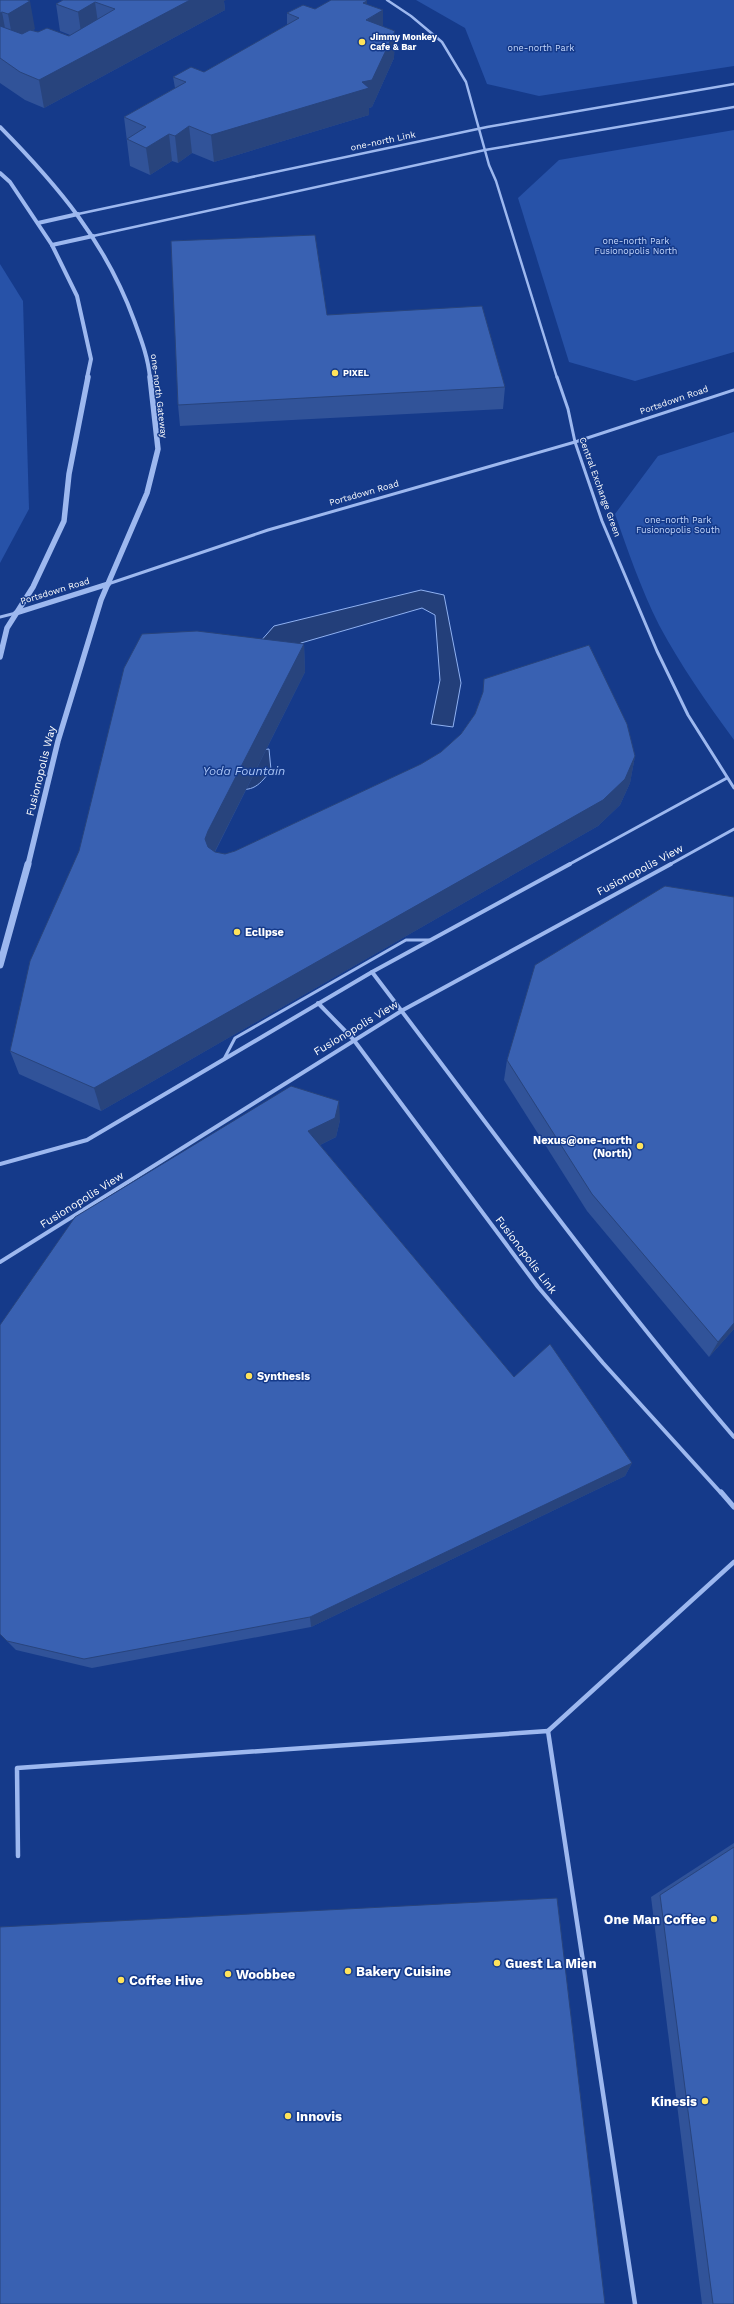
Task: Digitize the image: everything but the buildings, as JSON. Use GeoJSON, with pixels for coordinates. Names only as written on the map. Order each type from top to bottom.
{"type":"FeatureCollection","features":[{"type":"Feature","properties":{"kind":"street","name":"Central Exchange Green"},"geometry":{"type":"LineString","coordinates":[[387,0],[411,16],[442,42],[466,82],[485,150],[535,311],[568,409],[574,442],[602,521],[657,651],[688,715],[726,778],[734,788]]}},
{"type":"Feature","properties":{"kind":"street","name":"one-north Link"},"geometry":{"type":"LineString","coordinates":[[38,223],[479,129],[620,101],[734,84]]}},
{"type":"Feature","properties":{"kind":"street"},"geometry":{"type":"LineString","coordinates":[[52,245],[485,150],[734,107]]}},
{"type":"Feature","properties":{"kind":"street","name":"one-north Gateway"},"geometry":{"type":"LineString","coordinates":[[0,127],[47,175],[78,214],[93,236],[122,287],[148,358],[158,449],[147,493],[108,584]]}},
{"type":"Feature","properties":{"kind":"street"},"geometry":{"type":"LineString","coordinates":[[0,173],[10,182],[52,245],[77,296],[91,359],[69,474],[64,521],[33,587],[7,628],[0,657]]}},
{"type":"Feature","properties":{"kind":"street","name":"Portsdown Road"},"geometry":{"type":"LineString","coordinates":[[0,617],[108,584],[268,530],[574,442],[734,390]]}},
{"type":"Feature","properties":{"kind":"street","name":"Fusionopolis Way"},"geometry":{"type":"LineString","coordinates":[[0,965],[23,885],[58,741],[101,600],[108,584]]}},
{"type":"Feature","properties":{"kind":"street"},"geometry":{"type":"LineString","coordinates":[[0,1164],[87,1140],[372,972],[726,778]]}},
{"type":"Feature","properties":{"kind":"street","name":"Fusionopolis View"},"geometry":{"type":"LineString","coordinates":[[0,1262],[403,1010],[734,829]]}},
{"type":"Feature","properties":{"kind":"street"},"geometry":{"type":"LineString","coordinates":[[372,972],[403,1010],[488,1127],[588,1257],[677,1370],[734,1437]]}},
{"type":"Feature","properties":{"kind":"street","name":"Fusionopolis Link"},"geometry":{"type":"LineString","coordinates":[[318,1003],[353,1040],[538,1288],[603,1363],[734,1507]]}},
{"type":"Feature","properties":{"kind":"street"},"geometry":{"type":"LineString","coordinates":[[18,1856],[17,1768],[548,1731],[734,1562]]}},
{"type":"Feature","properties":{"kind":"street"},"geometry":{"type":"LineString","coordinates":[[548,1731],[635,2304]]}},
{"type":"Feature","properties":{"kind":"lane"},"geometry":{"type":"LineString","coordinates":[[224,1059],[235,1038],[406,940],[430,940]]}},
{"type":"Feature","properties":{"kind":"green space","name":"one-north Park"},"geometry":{"type":"Polygon","coordinates":[[[416,0],[734,0],[734,66],[539,96],[487,84],[465,28],[416,0]]]}},
{"type":"Feature","properties":{"kind":"green space","name":"one-north Park Fusionopolis North"},"geometry":{"type":"Polygon","coordinates":[[[734,130],[734,352],[635,381],[569,362],[518,198],[559,160],[734,130]]]}},
{"type":"Feature","properties":{"kind":"green space"},"geometry":{"type":"Polygon","coordinates":[[[0,264],[23,301],[29,509],[0,563],[0,264]]]}},
{"type":"Feature","properties":{"kind":"green space","name":"one-north Park Fusionopolis South"},"geometry":{"type":"Polygon","coordinates":[[[734,432],[734,740],[676,655],[659,625],[641,584],[615,514],[658,456],[734,432]]]}},
{"type":"Feature","properties":{"kind":"water"},"geometry":{"type":"Polygon","coordinates":[[[421,590],[444,595],[461,683],[453,727],[431,724],[440,680],[435,615],[422,608],[301,643],[281,657],[259,643],[274,626],[421,590]]]}},
{"type":"Feature","properties":{"kind":"water","name":"Yoda Fountain"},"geometry":{"type":"Polygon","coordinates":[[[269,749],[271,770],[262,781],[253,788],[242,790],[228,788],[224,754],[269,749]]]}},
{"type":"Feature","properties":{"kind":"place","name":"Jimmy Monkey Cafe & Bar"},"geometry":{"type":"Point","coordinates":[362,42]}},
{"type":"Feature","properties":{"kind":"place","name":"PIXEL"},"geometry":{"type":"Point","coordinates":[335,373]}},
{"type":"Feature","properties":{"kind":"place","name":"Eclipse"},"geometry":{"type":"Point","coordinates":[237,932]}},
{"type":"Feature","properties":{"kind":"place","name":"Nexus@one-north (North)"},"geometry":{"type":"Point","coordinates":[640,1146]}},
{"type":"Feature","properties":{"kind":"place","name":"Synthesis"},"geometry":{"type":"Point","coordinates":[249,1376]}},
{"type":"Feature","properties":{"kind":"place","name":"One Man Coffee"},"geometry":{"type":"Point","coordinates":[714,1919]}},
{"type":"Feature","properties":{"kind":"place","name":"Guest La Mien"},"geometry":{"type":"Point","coordinates":[497,1963]}},
{"type":"Feature","properties":{"kind":"place","name":"Bakery Cuisine"},"geometry":{"type":"Point","coordinates":[348,1971]}},
{"type":"Feature","properties":{"kind":"place","name":"Woobbee"},"geometry":{"type":"Point","coordinates":[228,1974]}},
{"type":"Feature","properties":{"kind":"place","name":"Coffee Hive"},"geometry":{"type":"Point","coordinates":[121,1980]}},
{"type":"Feature","properties":{"kind":"place","name":"Kinesis"},"geometry":{"type":"Point","coordinates":[705,2101]}},
{"type":"Feature","properties":{"kind":"place","name":"Innovis"},"geometry":{"type":"Point","coordinates":[288,2116]}}]}
